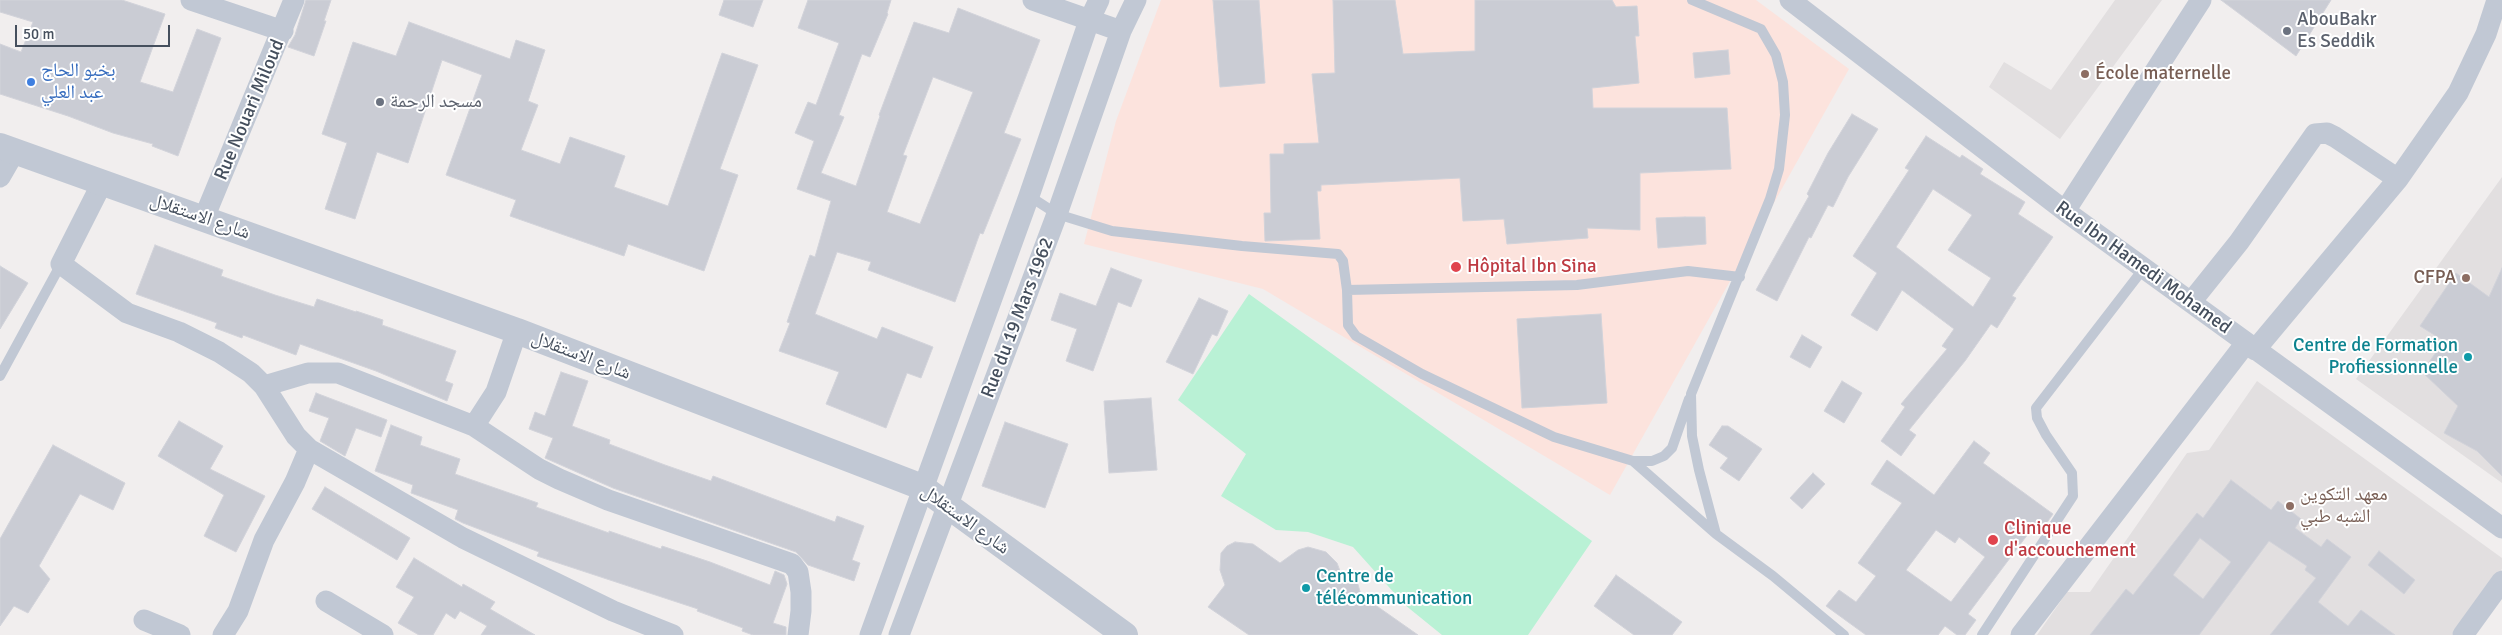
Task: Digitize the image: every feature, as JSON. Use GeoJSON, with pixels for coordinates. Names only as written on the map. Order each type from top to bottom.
{"type":"FeatureCollection","features":[{"type":"Feature","properties":{"kind":"street"},"geometry":{"type":"LineString","coordinates":[[191,0],[283,31]]}},
{"type":"Feature","properties":{"kind":"street","name":"Rue Nouari Miloud"},"geometry":{"type":"LineString","coordinates":[[204,218],[283,31],[294,0]]}},
{"type":"Feature","properties":{"kind":"street"},"geometry":{"type":"LineString","coordinates":[[1033,0],[1121,31]]}},
{"type":"Feature","properties":{"kind":"street","name":"Rue du 19 Mars 1962"},"geometry":{"type":"LineString","coordinates":[[870,635],[922,487],[1029,196],[1089,21],[1099,0]]}},
{"type":"Feature","properties":{"kind":"street","name":"Rue du 19 Mars 1962"},"geometry":{"type":"LineString","coordinates":[[899,635],[1057,214],[1121,31],[1136,0]]}},
{"type":"Feature","properties":{"kind":"street","name":"Rue Ibn Hamedi Mohamed"},"geometry":{"type":"LineString","coordinates":[[1790,0],[2065,211],[2502,528]]}},
{"type":"Feature","properties":{"kind":"street"},"geometry":{"type":"LineString","coordinates":[[2065,211],[2201,0]]}},
{"type":"Feature","properties":{"kind":"street"},"geometry":{"type":"LineString","coordinates":[[2021,635],[2250,347],[2398,179],[2458,93],[2486,34],[2497,0]]}},
{"type":"Feature","properties":{"kind":"street"},"geometry":{"type":"LineString","coordinates":[[2191,302],[2239,242],[2315,134],[2327,133],[2335,137],[2398,179]]}},
{"type":"Feature","properties":{"kind":"street"},"geometry":{"type":"LineString","coordinates":[[0,177],[8,148]]}},
{"type":"Feature","properties":{"kind":"street","name":"شارع الاستقلال"},"geometry":{"type":"LineString","coordinates":[[8,148],[517,332],[922,487],[1126,635]]}},
{"type":"Feature","properties":{"kind":"street"},"geometry":{"type":"LineString","coordinates":[[102,183],[61,264],[127,313],[179,332],[219,352],[251,373],[264,386],[296,436],[309,449],[463,538],[613,611],[673,635]]}},
{"type":"Feature","properties":{"kind":"street"},"geometry":{"type":"LineString","coordinates":[[474,426],[496,392],[517,332]]}},
{"type":"Feature","properties":{"kind":"street"},"geometry":{"type":"LineString","coordinates":[[264,386],[308,373],[338,373],[474,426],[539,469],[608,500],[792,564],[798,572],[801,592],[798,635]]}},
{"type":"Feature","properties":{"kind":"street"},"geometry":{"type":"LineString","coordinates":[[223,635],[238,611],[264,540],[295,482],[309,449]]}},
{"type":"Feature","properties":{"kind":"street"},"geometry":{"type":"LineString","coordinates":[[2463,635],[2501,584]]}},
{"type":"Feature","properties":{"kind":"street"},"geometry":{"type":"LineString","coordinates":[[326,601],[383,635]]}},
{"type":"Feature","properties":{"kind":"street"},"geometry":{"type":"LineString","coordinates":[[144,620],[180,635]]}},
{"type":"Feature","properties":{"kind":"lane"},"geometry":{"type":"LineString","coordinates":[[1029,196],[1057,214],[1112,231],[1242,246],[1338,254],[1343,261],[1347,290],[1348,325],[1356,336],[1422,374],[1554,437],[1633,461],[1652,461],[1664,456],[1672,448],[1691,394],[1740,277],[1780,169],[1785,115],[1783,82],[1776,55],[1761,29],[1692,0]]}},
{"type":"Feature","properties":{"kind":"lane"},"geometry":{"type":"LineString","coordinates":[[0,376],[61,264]]}},
{"type":"Feature","properties":{"kind":"lane"},"geometry":{"type":"LineString","coordinates":[[1982,635],[2073,496],[2072,473],[2046,435],[2037,418],[2036,408],[2144,268]]}},
{"type":"Feature","properties":{"kind":"lane"},"geometry":{"type":"LineString","coordinates":[[1347,290],[1577,285],[1634,276],[1688,271],[1740,277]]}},
{"type":"Feature","properties":{"kind":"lane"},"geometry":{"type":"LineString","coordinates":[[1691,394],[1692,436],[1716,534]]}},
{"type":"Feature","properties":{"kind":"lane"},"geometry":{"type":"LineString","coordinates":[[1633,461],[1716,534],[1773,576],[1844,635]]}},
{"type":"Feature","properties":{"kind":"shaded area","name":"Hôpital Ibn Sina"},"geometry":{"type":"Polygon","coordinates":[[[1161,0],[1756,0],[1849,69],[1610,495],[1263,289],[1084,244],[1116,121],[1161,0]]]}},
{"type":"Feature","properties":{"kind":"shaded area","name":"École maternelle"},"geometry":{"type":"Polygon","coordinates":[[[2115,0],[2162,0],[2060,139],[1989,87],[2004,62],[2051,90],[2115,0]]]}},
{"type":"Feature","properties":{"kind":"shaded area","name":"CFPA"},"geometry":{"type":"Polygon","coordinates":[[[2502,177],[2502,483],[2356,379],[2502,177]]]}},
{"type":"Feature","properties":{"kind":"shaded area","name":"معهد التكوين الشبه طبي"},"geometry":{"type":"Polygon","coordinates":[[[2257,381],[2502,558],[2502,569],[2452,635],[2037,635],[2067,592],[2090,592],[2187,453],[2209,450],[2257,381]]]}},
{"type":"Feature","properties":{"kind":"green space"},"geometry":{"type":"Polygon","coordinates":[[[1249,294],[1592,541],[1528,635],[1442,635],[1405,605],[1353,547],[1308,532],[1276,530],[1221,496],[1246,454],[1178,400],[1249,294]]]}},
{"type":"Feature","properties":{"kind":"building"},"geometry":{"type":"Polygon","coordinates":[[[0,0],[122,0],[165,14],[140,82],[173,92],[197,29],[221,38],[178,156],[152,146],[153,144],[113,133],[0,94],[0,44],[21,52],[33,22],[0,12],[0,0]]]}},
{"type":"Feature","properties":{"kind":"building"},"geometry":{"type":"Polygon","coordinates":[[[306,0],[331,0],[314,56],[288,47],[295,35],[306,0]]]}},
{"type":"Feature","properties":{"kind":"building"},"geometry":{"type":"Polygon","coordinates":[[[724,0],[763,0],[753,27],[719,15],[724,0]]]}},
{"type":"Feature","properties":{"kind":"building"},"geometry":{"type":"Polygon","coordinates":[[[808,0],[891,0],[888,14],[870,57],[862,54],[839,115],[844,117],[821,173],[856,186],[879,115],[914,22],[949,33],[958,8],[1040,40],[1004,133],[1021,139],[983,234],[980,233],[955,302],[868,270],[871,262],[837,252],[815,314],[877,339],[882,327],[933,347],[921,378],[907,373],[886,428],[826,404],[839,372],[779,351],[790,323],[787,322],[810,255],[815,257],[831,201],[797,189],[814,141],[795,133],[808,102],[816,105],[839,43],[798,28],[808,0]],[[933,77],[903,155],[907,156],[887,212],[920,224],[973,92],[933,77]]]}},
{"type":"Feature","properties":{"kind":"building"},"geometry":{"type":"Polygon","coordinates":[[[1213,0],[1259,0],[1265,83],[1220,87],[1213,0]]]}},
{"type":"Feature","properties":{"kind":"building"},"geometry":{"type":"Polygon","coordinates":[[[1333,0],[1395,0],[1403,54],[1475,51],[1475,0],[1612,0],[1616,7],[1637,6],[1639,36],[1635,36],[1639,83],[1592,88],[1593,108],[1727,108],[1731,169],[1640,173],[1640,230],[1587,228],[1588,238],[1507,244],[1504,219],[1463,221],[1460,178],[1321,185],[1321,191],[1317,191],[1320,239],[1265,241],[1264,213],[1271,213],[1270,154],[1284,154],[1284,144],[1319,143],[1312,74],[1335,73],[1333,0]]]}},
{"type":"Feature","properties":{"kind":"building","name":"AbouBakr Es Seddik"},"geometry":{"type":"Polygon","coordinates":[[[2221,0],[2331,0],[2296,56],[2221,0]]]}},
{"type":"Feature","properties":{"kind":"building"},"geometry":{"type":"Polygon","coordinates":[[[409,22],[510,59],[516,40],[545,50],[528,101],[538,105],[521,150],[560,164],[570,137],[625,156],[614,187],[668,206],[722,53],[758,65],[720,169],[738,175],[704,271],[628,244],[624,256],[510,216],[516,200],[446,175],[482,75],[442,60],[408,163],[377,152],[355,219],[325,209],[347,143],[322,134],[353,42],[396,56],[409,22]]]}},
{"type":"Feature","properties":{"kind":"building"},"geometry":{"type":"Polygon","coordinates":[[[1728,50],[1730,74],[1695,78],[1693,53],[1728,50]]]}},
{"type":"Feature","properties":{"kind":"building"},"geometry":{"type":"Polygon","coordinates":[[[1852,114],[1878,129],[1848,177],[1833,207],[1828,205],[1811,238],[1809,237],[1777,301],[1756,290],[1809,196],[1807,194],[1828,153],[1852,114]]]}},
{"type":"Feature","properties":{"kind":"building"},"geometry":{"type":"Polygon","coordinates":[[[1926,136],[1960,158],[1962,155],[1983,169],[1980,174],[2025,202],[2018,214],[2053,237],[2012,296],[2016,298],[1997,328],[1991,324],[1965,361],[1909,430],[1916,435],[1901,456],[1881,441],[1905,407],[1901,404],[1947,349],[1942,346],[1954,329],[1902,290],[1877,331],[1851,315],[1877,273],[1853,256],[1909,170],[1905,168],[1926,136]],[[1933,189],[1896,247],[1973,307],[1991,278],[1948,250],[1972,215],[1933,189]]]}},
{"type":"Feature","properties":{"kind":"building"},"geometry":{"type":"Polygon","coordinates":[[[1705,217],[1706,244],[1658,248],[1656,218],[1705,217]]]}},
{"type":"Feature","properties":{"kind":"building"},"geometry":{"type":"Polygon","coordinates":[[[155,245],[223,270],[221,276],[314,307],[317,299],[356,311],[383,320],[382,325],[456,351],[445,381],[453,384],[447,401],[376,371],[300,344],[296,355],[243,335],[242,338],[215,328],[217,323],[136,294],[155,245]]]}},
{"type":"Feature","properties":{"kind":"building"},"geometry":{"type":"Polygon","coordinates":[[[0,266],[28,283],[0,329],[0,266]]]}},
{"type":"Feature","properties":{"kind":"building"},"geometry":{"type":"Polygon","coordinates":[[[1111,268],[1142,280],[1131,307],[1118,302],[1093,371],[1066,361],[1077,329],[1051,320],[1060,293],[1096,306],[1111,268]]]}},
{"type":"Feature","properties":{"kind":"building","name":"Centre de Formation Profiessionnelle"},"geometry":{"type":"Polygon","coordinates":[[[2502,268],[2502,476],[2477,451],[2444,433],[2458,406],[2422,372],[2444,341],[2420,326],[2456,273],[2489,297],[2502,268]]]}},
{"type":"Feature","properties":{"kind":"building"},"geometry":{"type":"Polygon","coordinates":[[[1199,298],[1228,311],[1217,336],[1212,334],[1193,374],[1166,362],[1199,298]]]}},
{"type":"Feature","properties":{"kind":"building"},"geometry":{"type":"Polygon","coordinates":[[[1601,314],[1607,403],[1522,408],[1517,319],[1601,314]]]}},
{"type":"Feature","properties":{"kind":"building"},"geometry":{"type":"Polygon","coordinates":[[[1802,335],[1822,347],[1810,368],[1790,357],[1802,335]]]}},
{"type":"Feature","properties":{"kind":"building"},"geometry":{"type":"Polygon","coordinates":[[[561,372],[588,381],[572,426],[610,440],[609,444],[711,481],[713,476],[835,522],[837,516],[864,526],[852,560],[860,563],[854,581],[808,565],[796,552],[613,488],[545,458],[553,438],[529,429],[535,412],[545,416],[561,372]]]}},
{"type":"Feature","properties":{"kind":"building"},"geometry":{"type":"Polygon","coordinates":[[[1842,381],[1862,393],[1844,423],[1824,411],[1842,381]]]}},
{"type":"Feature","properties":{"kind":"building"},"geometry":{"type":"Polygon","coordinates":[[[316,393],[387,420],[381,437],[356,428],[345,456],[320,441],[329,418],[309,411],[316,393]]]}},
{"type":"Feature","properties":{"kind":"building"},"geometry":{"type":"Polygon","coordinates":[[[1151,398],[1157,470],[1109,473],[1104,401],[1151,398]]]}},
{"type":"Feature","properties":{"kind":"building"},"geometry":{"type":"Polygon","coordinates":[[[179,421],[223,446],[210,469],[265,496],[236,552],[204,536],[224,495],[158,456],[179,421]]]}},
{"type":"Feature","properties":{"kind":"building"},"geometry":{"type":"Polygon","coordinates":[[[1005,422],[1068,444],[1045,508],[982,486],[1005,422]]]}},
{"type":"Feature","properties":{"kind":"building"},"geometry":{"type":"Polygon","coordinates":[[[391,425],[422,437],[420,445],[460,459],[455,474],[538,503],[536,507],[609,533],[609,531],[661,549],[662,546],[710,562],[770,585],[775,571],[784,575],[787,584],[773,623],[786,627],[786,635],[753,635],[742,631],[743,628],[697,611],[698,609],[537,556],[539,552],[455,519],[458,510],[411,493],[413,485],[375,471],[391,425]]]}},
{"type":"Feature","properties":{"kind":"building"},"geometry":{"type":"Polygon","coordinates":[[[1722,426],[1728,426],[1762,449],[1739,481],[1720,468],[1728,458],[1709,445],[1722,426]]]}},
{"type":"Feature","properties":{"kind":"building","name":"Clinique d'accouchement"},"geometry":{"type":"Polygon","coordinates":[[[1974,441],[1990,453],[1983,463],[2053,514],[2041,531],[2034,526],[1968,614],[1976,620],[1965,635],[1957,635],[1945,626],[1938,635],[1866,635],[1826,606],[1839,590],[1856,602],[1876,576],[1858,563],[1902,503],[1871,484],[1887,460],[1934,495],[1974,441]],[[1936,530],[1906,570],[1951,602],[1985,557],[1959,537],[1955,543],[1936,530]]]}},
{"type":"Feature","properties":{"kind":"building"},"geometry":{"type":"Polygon","coordinates":[[[53,445],[125,483],[113,510],[80,494],[39,566],[50,579],[28,613],[14,606],[0,626],[0,539],[53,445]]]}},
{"type":"Feature","properties":{"kind":"building"},"geometry":{"type":"Polygon","coordinates":[[[1813,473],[1825,484],[1802,509],[1790,498],[1813,473]]]}},
{"type":"Feature","properties":{"kind":"building"},"geometry":{"type":"Polygon","coordinates":[[[2231,480],[2271,510],[2278,501],[2301,519],[2295,528],[2321,547],[2327,539],[2351,557],[2318,602],[2348,626],[2361,610],[2395,635],[2270,635],[2316,578],[2305,570],[2307,566],[2269,541],[2199,635],[2090,635],[2126,589],[2133,595],[2197,513],[2203,518],[2231,480]],[[2200,538],[2173,575],[2203,599],[2231,562],[2200,538]]]}},
{"type":"Feature","properties":{"kind":"building"},"geometry":{"type":"Polygon","coordinates":[[[325,487],[410,538],[397,560],[312,509],[325,487]]]}},
{"type":"Feature","properties":{"kind":"building","name":"Centre de télécommunication"},"geometry":{"type":"Polygon","coordinates":[[[1235,542],[1253,544],[1280,563],[1298,550],[1308,547],[1326,552],[1337,563],[1345,584],[1357,581],[1361,595],[1418,635],[1249,635],[1208,607],[1225,585],[1220,570],[1221,553],[1227,546],[1235,542]]]}},
{"type":"Feature","properties":{"kind":"building"},"geometry":{"type":"Polygon","coordinates":[[[2379,551],[2415,580],[2404,594],[2368,565],[2379,551]]]}},
{"type":"Feature","properties":{"kind":"building"},"geometry":{"type":"Polygon","coordinates":[[[414,558],[462,587],[463,584],[495,602],[490,609],[535,635],[481,635],[487,626],[460,611],[455,619],[446,613],[433,635],[419,635],[398,623],[414,597],[396,587],[414,558]]]}},
{"type":"Feature","properties":{"kind":"building"},"geometry":{"type":"Polygon","coordinates":[[[1616,575],[1682,622],[1672,635],[1634,635],[1594,606],[1616,575]]]}},
{"type":"Feature","properties":{"kind":"place","name":"AbouBakr Es Seddik"},"geometry":{"type":"Point","coordinates":[2287,31]}},
{"type":"Feature","properties":{"kind":"place","name":"École maternelle"},"geometry":{"type":"Point","coordinates":[2085,74]}},
{"type":"Feature","properties":{"kind":"place","name":"بخبو الحاج عبد العلي"},"geometry":{"type":"Point","coordinates":[31,82]}},
{"type":"Feature","properties":{"kind":"place","name":"مسجد الرحمة"},"geometry":{"type":"Point","coordinates":[380,102]}},
{"type":"Feature","properties":{"kind":"place","name":"Hôpital Ibn Sina"},"geometry":{"type":"Point","coordinates":[1456,267]}},
{"type":"Feature","properties":{"kind":"place","name":"CFPA"},"geometry":{"type":"Point","coordinates":[2466,278]}},
{"type":"Feature","properties":{"kind":"place","name":"Centre de Formation Profiessionnelle"},"geometry":{"type":"Point","coordinates":[2468,357]}},
{"type":"Feature","properties":{"kind":"place","name":"معهد التكوين الشبه طبي"},"geometry":{"type":"Point","coordinates":[2290,506]}},
{"type":"Feature","properties":{"kind":"place","name":"Clinique d'accouchement"},"geometry":{"type":"Point","coordinates":[1993,540]}},
{"type":"Feature","properties":{"kind":"place","name":"Centre de télécommunication"},"geometry":{"type":"Point","coordinates":[1306,588]}}]}
